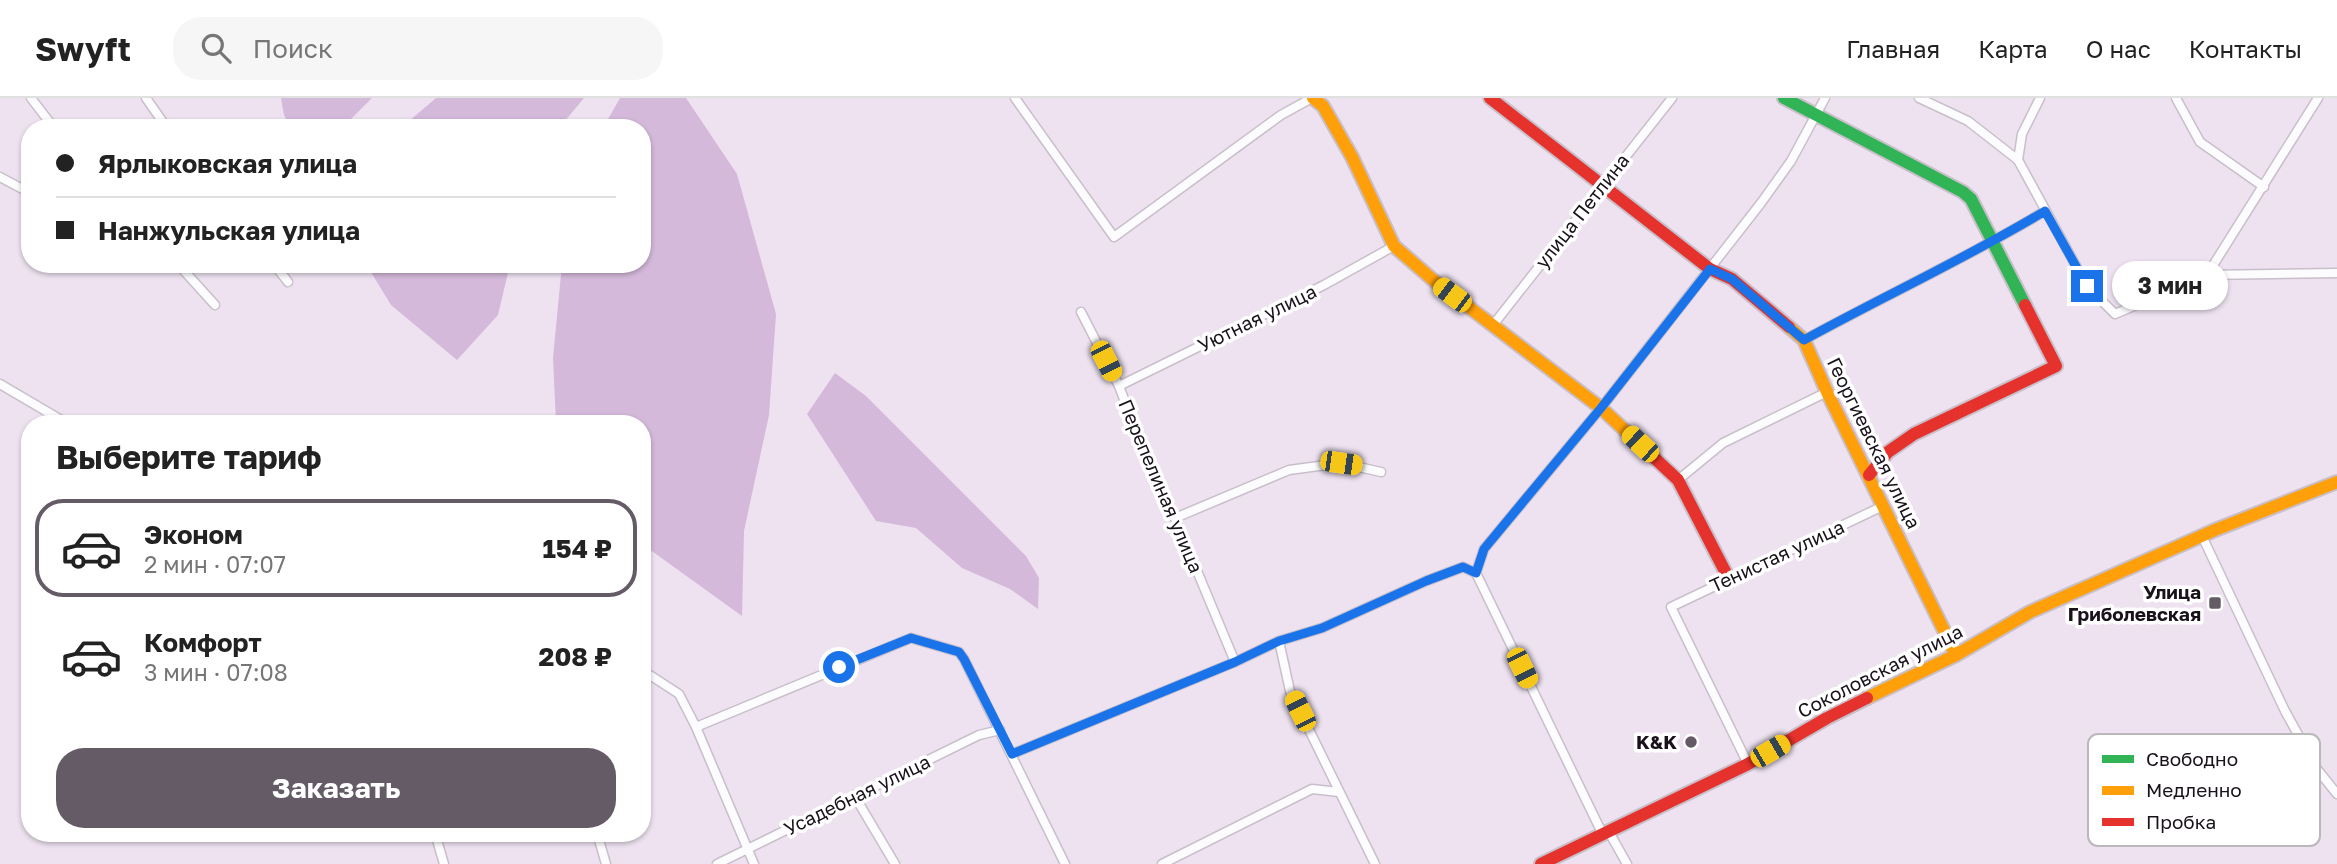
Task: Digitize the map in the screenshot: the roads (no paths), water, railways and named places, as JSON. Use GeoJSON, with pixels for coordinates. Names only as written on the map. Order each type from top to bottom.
{"type":"FeatureCollection","features":[{"type":"Feature","properties":{"kind":"street"},"geometry":{"type":"LineString","coordinates":[[31,98],[47,119]]}},
{"type":"Feature","properties":{"kind":"street"},"geometry":{"type":"LineString","coordinates":[[146,98],[161,119]]}},
{"type":"Feature","properties":{"kind":"street"},"geometry":{"type":"LineString","coordinates":[[1014,98],[1114,237],[1281,115],[1313,98],[1323,106],[1352,157],[1394,246],[1432,279],[1601,408],[1678,480],[1729,579]]}},
{"type":"Feature","properties":{"kind":"street","name":"Георгиевская улица"},"geometry":{"type":"LineString","coordinates":[[1490,98],[1710,269],[1732,279],[1804,340],[1956,655]]}},
{"type":"Feature","properties":{"kind":"street","name":"улица Петлина"},"geometry":{"type":"LineString","coordinates":[[1493,325],[1672,98]]}},
{"type":"Feature","properties":{"kind":"street"},"geometry":{"type":"LineString","coordinates":[[1783,98],[1963,192],[1971,199],[2056,366],[1914,434],[1888,452],[1869,475]]}},
{"type":"Feature","properties":{"kind":"street"},"geometry":{"type":"LineString","coordinates":[[1476,573],[1484,549],[1601,408],[1791,161],[1825,98]]}},
{"type":"Feature","properties":{"kind":"street"},"geometry":{"type":"LineString","coordinates":[[1919,98],[1968,121],[2018,160],[2087,286],[2115,314],[2207,275],[2337,274]]}},
{"type":"Feature","properties":{"kind":"street"},"geometry":{"type":"LineString","coordinates":[[2018,160],[2022,134],[2040,98]]}},
{"type":"Feature","properties":{"kind":"street"},"geometry":{"type":"LineString","coordinates":[[2176,98],[2200,142],[2264,187]]}},
{"type":"Feature","properties":{"kind":"street"},"geometry":{"type":"LineString","coordinates":[[2207,275],[2318,98]]}},
{"type":"Feature","properties":{"kind":"street"},"geometry":{"type":"LineString","coordinates":[[0,177],[21,188]]}},
{"type":"Feature","properties":{"kind":"street"},"geometry":{"type":"LineString","coordinates":[[1804,340],[1861,308],[1993,243],[2045,211]]}},
{"type":"Feature","properties":{"kind":"street","name":"Уютная улица"},"geometry":{"type":"LineString","coordinates":[[1119,386],[1324,285],[1394,246]]}},
{"type":"Feature","properties":{"kind":"street"},"geometry":{"type":"LineString","coordinates":[[186,273],[215,305]]}},
{"type":"Feature","properties":{"kind":"street"},"geometry":{"type":"LineString","coordinates":[[281,273],[288,282]]}},
{"type":"Feature","properties":{"kind":"street","name":"Перепелиная улица"},"geometry":{"type":"LineString","coordinates":[[1081,312],[1119,386],[1157,486],[1175,519],[1235,662]]}},
{"type":"Feature","properties":{"kind":"street"},"geometry":{"type":"LineString","coordinates":[[0,384],[53,415]]}},
{"type":"Feature","properties":{"kind":"street"},"geometry":{"type":"LineString","coordinates":[[1678,480],[1723,443],[1827,392]]}},
{"type":"Feature","properties":{"kind":"street"},"geometry":{"type":"LineString","coordinates":[[1175,519],[1289,470],[1341,463],[1381,472]]}},
{"type":"Feature","properties":{"kind":"street","name":"Соколовская улица"},"geometry":{"type":"LineString","coordinates":[[1541,864],[1748,764],[1828,718],[1956,655],[2030,612],[2202,536],[2337,482]]}},
{"type":"Feature","properties":{"kind":"street","name":"Тенистая улица"},"geometry":{"type":"LineString","coordinates":[[1748,764],[1671,607],[1883,506]]}},
{"type":"Feature","properties":{"kind":"street"},"geometry":{"type":"LineString","coordinates":[[2202,536],[2298,734]]}},
{"type":"Feature","properties":{"kind":"street"},"geometry":{"type":"LineString","coordinates":[[1012,754],[1235,662],[1279,641],[1322,628],[1463,567],[1476,573],[1606,833],[1627,864]]}},
{"type":"Feature","properties":{"kind":"street"},"geometry":{"type":"LineString","coordinates":[[696,727],[911,638],[959,652],[1065,864]]}},
{"type":"Feature","properties":{"kind":"street"},"geometry":{"type":"LineString","coordinates":[[1279,641],[1290,691],[1375,864]]}},
{"type":"Feature","properties":{"kind":"street"},"geometry":{"type":"LineString","coordinates":[[651,676],[679,694],[696,727],[754,864]]}},
{"type":"Feature","properties":{"kind":"street","name":"Усадебная улица"},"geometry":{"type":"LineString","coordinates":[[716,864],[979,734],[1000,730]]}},
{"type":"Feature","properties":{"kind":"street"},"geometry":{"type":"LineString","coordinates":[[2320,773],[2337,794]]}},
{"type":"Feature","properties":{"kind":"street"},"geometry":{"type":"LineString","coordinates":[[1163,864],[1312,789],[1339,792]]}},
{"type":"Feature","properties":{"kind":"street"},"geometry":{"type":"LineString","coordinates":[[854,795],[895,864]]}},
{"type":"Feature","properties":{"kind":"street"},"geometry":{"type":"LineString","coordinates":[[438,842],[444,864]]}},
{"type":"Feature","properties":{"kind":"street"},"geometry":{"type":"LineString","coordinates":[[600,842],[606,864]]}},
{"type":"Feature","properties":{"kind":"place","name":"Улица Гриболевская"},"geometry":{"type":"Point","coordinates":[2215,603]}},
{"type":"Feature","properties":{"kind":"place","name":"K&K"},"geometry":{"type":"Point","coordinates":[1691,742]}}]}
